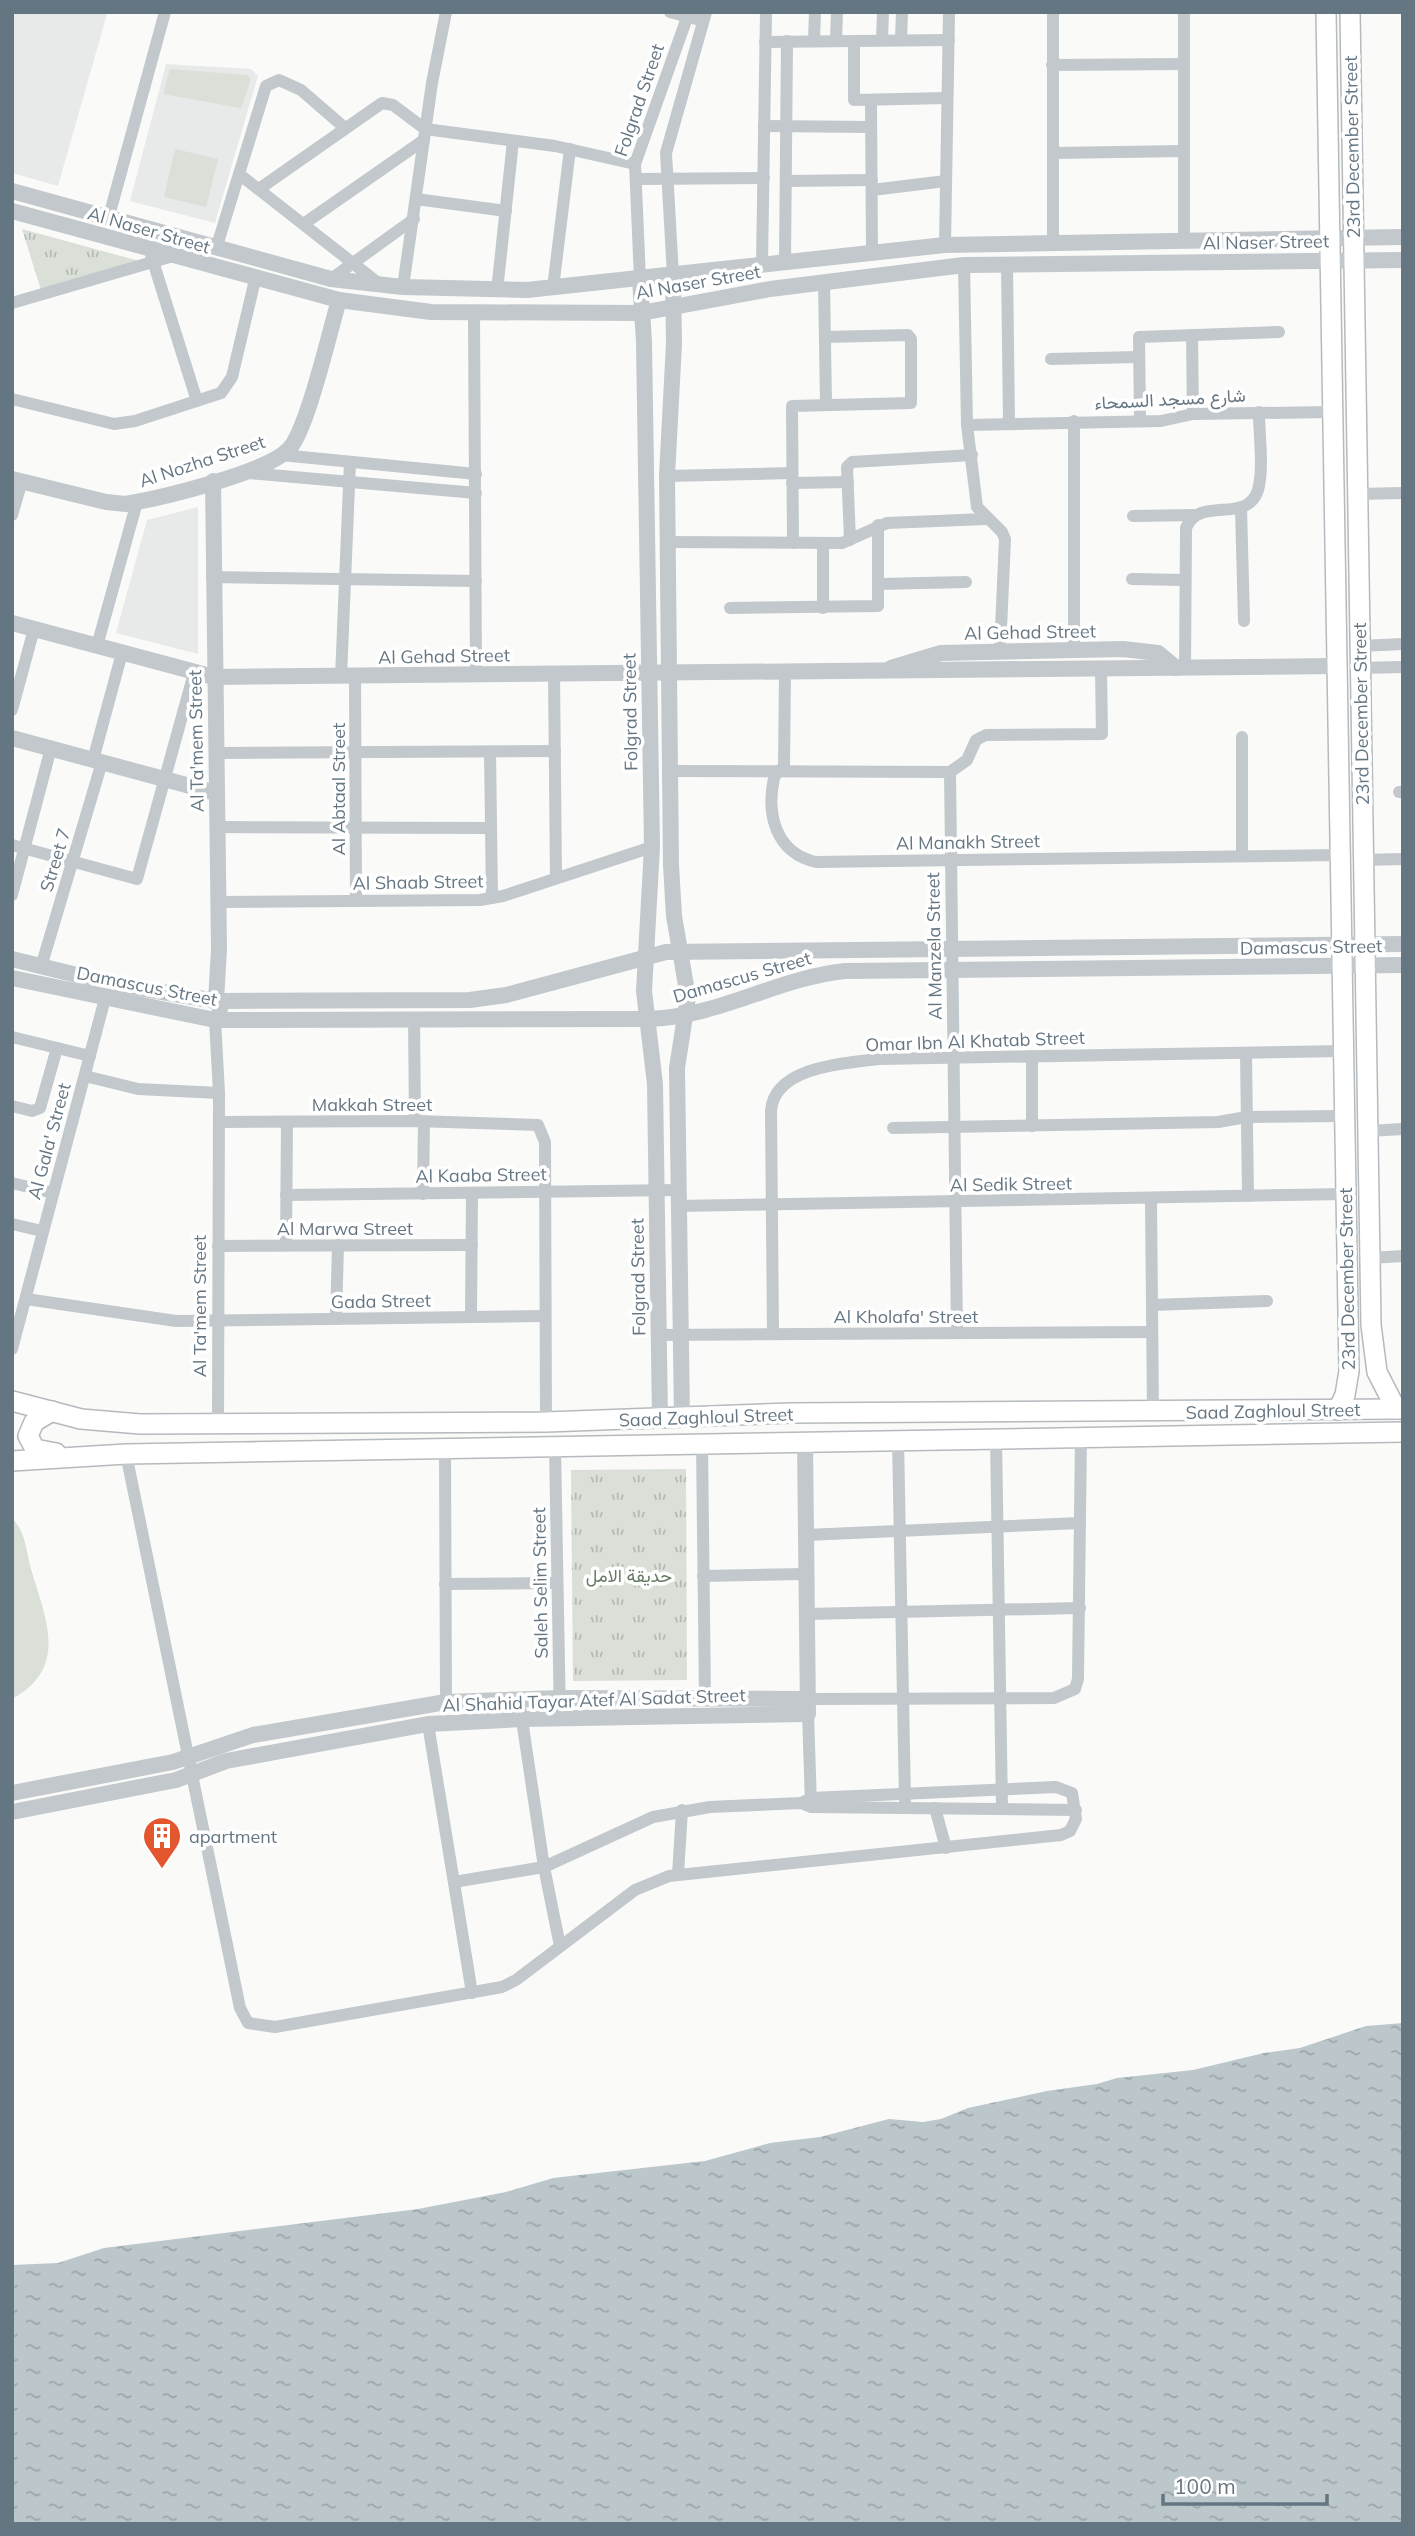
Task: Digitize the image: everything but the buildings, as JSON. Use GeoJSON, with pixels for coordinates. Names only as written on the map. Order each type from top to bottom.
{"type":"FeatureCollection","features":[{"type":"Feature","properties":{"kind":"main road","name":"23rd December Street"},"geometry":{"type":"LineString","coordinates":[[1326,12],[1349,1356],[1347,1387],[1338,1410]]}},
{"type":"Feature","properties":{"kind":"main road","name":"23rd December Street"},"geometry":{"type":"LineString","coordinates":[[1350,12],[1373,1353],[1381,1384],[1399,1409]]}},
{"type":"Feature","properties":{"kind":"main road"},"geometry":{"type":"LineString","coordinates":[[1335,562],[1359,560]]}},
{"type":"Feature","properties":{"kind":"main road"},"geometry":{"type":"LineString","coordinates":[[1349,1356],[1359,1357],[1373,1353]]}},
{"type":"Feature","properties":{"kind":"main road","name":"Saad Zaghloul Street"},"geometry":{"type":"LineString","coordinates":[[12,1401],[111,1423],[218,1424],[545,1422],[942,1412],[1399,1409]]}},
{"type":"Feature","properties":{"kind":"main road"},"geometry":{"type":"LineString","coordinates":[[52,1412],[31,1426],[29,1436],[32,1445],[40,1451],[77,1456]]}},
{"type":"Feature","properties":{"kind":"main road"},"geometry":{"type":"LineString","coordinates":[[942,1412],[942,1439]]}},
{"type":"Feature","properties":{"kind":"main road","name":"Saad Zaghloul Street"},"geometry":{"type":"LineString","coordinates":[[77,1456],[1403,1432]]}},
{"type":"Feature","properties":{"kind":"main road"},"geometry":{"type":"LineString","coordinates":[[12,1461],[77,1456]]}},
{"type":"Feature","properties":{"kind":"street"},"geometry":{"type":"LineString","coordinates":[[109,216],[164,12]]}},
{"type":"Feature","properties":{"kind":"street"},"geometry":{"type":"LineString","coordinates":[[403,287],[446,12]]}},
{"type":"Feature","properties":{"kind":"street"},"geometry":{"type":"LineString","coordinates":[[670,12],[704,17],[668,142],[666,178],[674,308],[667,477],[672,900],[688,985],[687,1016],[677,1068],[682,1418]]}},
{"type":"Feature","properties":{"kind":"street"},"geometry":{"type":"LineString","coordinates":[[762,264],[766,12]]}},
{"type":"Feature","properties":{"kind":"street"},"geometry":{"type":"LineString","coordinates":[[814,41],[816,12]]}},
{"type":"Feature","properties":{"kind":"street"},"geometry":{"type":"LineString","coordinates":[[836,41],[837,12]]}},
{"type":"Feature","properties":{"kind":"street"},"geometry":{"type":"LineString","coordinates":[[882,40],[884,12]]}},
{"type":"Feature","properties":{"kind":"street"},"geometry":{"type":"LineString","coordinates":[[901,40],[902,12]]}},
{"type":"Feature","properties":{"kind":"street"},"geometry":{"type":"LineString","coordinates":[[945,245],[949,12]]}},
{"type":"Feature","properties":{"kind":"street"},"geometry":{"type":"LineString","coordinates":[[1053,12],[1053,242]]}},
{"type":"Feature","properties":{"kind":"street"},"geometry":{"type":"LineString","coordinates":[[1184,12],[1184,240]]}},
{"type":"Feature","properties":{"kind":"street","name":"Folgrad Street"},"geometry":{"type":"LineString","coordinates":[[660,1419],[655,1072],[644,991],[652,847],[641,313],[635,164],[689,15]]}},
{"type":"Feature","properties":{"kind":"street"},"geometry":{"type":"LineString","coordinates":[[765,41],[948,40]]}},
{"type":"Feature","properties":{"kind":"street"},"geometry":{"type":"LineString","coordinates":[[785,261],[787,41]]}},
{"type":"Feature","properties":{"kind":"street"},"geometry":{"type":"LineString","coordinates":[[853,41],[852,98],[947,98]]}},
{"type":"Feature","properties":{"kind":"street"},"geometry":{"type":"LineString","coordinates":[[1052,65],[1184,64]]}},
{"type":"Feature","properties":{"kind":"street"},"geometry":{"type":"LineString","coordinates":[[216,248],[266,86],[274,81],[291,83],[345,128]]}},
{"type":"Feature","properties":{"kind":"street"},"geometry":{"type":"LineString","coordinates":[[871,100],[872,252]]}},
{"type":"Feature","properties":{"kind":"street"},"geometry":{"type":"LineString","coordinates":[[259,189],[383,103],[393,105],[425,134],[570,149],[635,164]]}},
{"type":"Feature","properties":{"kind":"street"},"geometry":{"type":"LineString","coordinates":[[764,126],[871,127]]}},
{"type":"Feature","properties":{"kind":"street"},"geometry":{"type":"LineString","coordinates":[[305,223],[425,134]]}},
{"type":"Feature","properties":{"kind":"street"},"geometry":{"type":"LineString","coordinates":[[497,290],[513,141]]}},
{"type":"Feature","properties":{"kind":"street"},"geometry":{"type":"LineString","coordinates":[[553,288],[570,149]]}},
{"type":"Feature","properties":{"kind":"street"},"geometry":{"type":"LineString","coordinates":[[1053,153],[1184,151]]}},
{"type":"Feature","properties":{"kind":"street"},"geometry":{"type":"LineString","coordinates":[[239,174],[356,262],[383,286]]}},
{"type":"Feature","properties":{"kind":"street"},"geometry":{"type":"LineString","coordinates":[[636,179],[764,178]]}},
{"type":"Feature","properties":{"kind":"street"},"geometry":{"type":"LineString","coordinates":[[786,181],[872,185],[946,181]]}},
{"type":"Feature","properties":{"kind":"street","name":"Al Naser Street"},"geometry":{"type":"LineString","coordinates":[[12,191],[331,279],[383,286],[429,288],[553,288],[945,245],[1403,237]]}},
{"type":"Feature","properties":{"kind":"street"},"geometry":{"type":"LineString","coordinates":[[416,199],[506,211]]}},
{"type":"Feature","properties":{"kind":"street","name":"Al Naser Street"},"geometry":{"type":"LineString","coordinates":[[12,211],[152,256],[173,256],[255,280],[339,300],[431,312],[641,313],[824,281],[964,265],[1403,260]]}},
{"type":"Feature","properties":{"kind":"street"},"geometry":{"type":"LineString","coordinates":[[331,279],[414,219]]}},
{"type":"Feature","properties":{"kind":"street"},"geometry":{"type":"LineString","coordinates":[[12,303],[152,256],[197,401]]}},
{"type":"Feature","properties":{"kind":"street"},"geometry":{"type":"LineString","coordinates":[[1007,264],[1009,424]]}},
{"type":"Feature","properties":{"kind":"street"},"geometry":{"type":"LineString","coordinates":[[964,265],[967,425],[977,507],[986,519],[1002,531],[1005,539],[1000,651]]}},
{"type":"Feature","properties":{"kind":"street"},"geometry":{"type":"LineString","coordinates":[[12,399],[114,424],[221,393],[229,383],[255,280]]}},
{"type":"Feature","properties":{"kind":"street"},"geometry":{"type":"LineString","coordinates":[[824,281],[826,405]]}},
{"type":"Feature","properties":{"kind":"street"},"geometry":{"type":"LineString","coordinates":[[429,288],[434,299],[431,312]]}},
{"type":"Feature","properties":{"kind":"street","name":"Al Nozha Street"},"geometry":{"type":"LineString","coordinates":[[17,480],[106,502],[137,502],[242,472],[281,455],[289,449],[301,430],[339,300]]}},
{"type":"Feature","properties":{"kind":"street"},"geometry":{"type":"LineString","coordinates":[[474,313],[476,675]]}},
{"type":"Feature","properties":{"kind":"street"},"geometry":{"type":"LineString","coordinates":[[1140,421],[1139,337],[1279,332]]}},
{"type":"Feature","properties":{"kind":"street"},"geometry":{"type":"LineString","coordinates":[[793,543],[792,406],[911,403],[911,339],[907,335],[825,337]]}},
{"type":"Feature","properties":{"kind":"street"},"geometry":{"type":"LineString","coordinates":[[1192,335],[1194,414]]}},
{"type":"Feature","properties":{"kind":"street"},"geometry":{"type":"LineString","coordinates":[[1051,359],[1138,357]]}},
{"type":"Feature","properties":{"kind":"street"},"geometry":{"type":"LineString","coordinates":[[1133,516],[1193,515],[1208,510],[1241,508],[1254,497],[1258,489],[1259,412]]}},
{"type":"Feature","properties":{"kind":"street","name":"شارع مسجد السمحاء"},"geometry":{"type":"LineString","coordinates":[[967,425],[1161,421],[1194,414],[1332,412]]}},
{"type":"Feature","properties":{"kind":"street"},"geometry":{"type":"LineString","coordinates":[[1074,422],[1074,650]]}},
{"type":"Feature","properties":{"kind":"street"},"geometry":{"type":"LineString","coordinates":[[281,455],[476,474]]}},
{"type":"Feature","properties":{"kind":"street"},"geometry":{"type":"LineString","coordinates":[[850,540],[847,467],[859,459],[972,456]]}},
{"type":"Feature","properties":{"kind":"street","name":"Al Abtaal Street"},"geometry":{"type":"LineString","coordinates":[[350,462],[343,579],[355,752],[356,901]]}},
{"type":"Feature","properties":{"kind":"street"},"geometry":{"type":"LineString","coordinates":[[242,472],[476,493]]}},
{"type":"Feature","properties":{"kind":"street"},"geometry":{"type":"LineString","coordinates":[[667,477],[792,478],[848,482]]}},
{"type":"Feature","properties":{"kind":"street"},"geometry":{"type":"LineString","coordinates":[[12,515],[17,480]]}},
{"type":"Feature","properties":{"kind":"street","name":"Al Ta'mem Street"},"geometry":{"type":"LineString","coordinates":[[213,481],[212,577],[218,902],[216,1001],[210,1010],[215,1020],[219,1093],[218,1424]]}},
{"type":"Feature","properties":{"kind":"street"},"geometry":{"type":"LineString","coordinates":[[1358,494],[1403,493]]}},
{"type":"Feature","properties":{"kind":"street"},"geometry":{"type":"LineString","coordinates":[[97,646],[137,502]]}},
{"type":"Feature","properties":{"kind":"street"},"geometry":{"type":"LineString","coordinates":[[1241,508],[1244,621]]}},
{"type":"Feature","properties":{"kind":"street"},"geometry":{"type":"LineString","coordinates":[[1180,668],[1185,533],[1193,515]]}},
{"type":"Feature","properties":{"kind":"street"},"geometry":{"type":"LineString","coordinates":[[667,542],[823,544],[850,540],[877,525],[905,521],[986,519]]}},
{"type":"Feature","properties":{"kind":"street"},"geometry":{"type":"LineString","coordinates":[[730,608],[878,606],[877,525]]}},
{"type":"Feature","properties":{"kind":"street"},"geometry":{"type":"LineString","coordinates":[[823,544],[823,607]]}},
{"type":"Feature","properties":{"kind":"street"},"geometry":{"type":"LineString","coordinates":[[212,577],[477,581]]}},
{"type":"Feature","properties":{"kind":"street"},"geometry":{"type":"LineString","coordinates":[[1132,579],[1185,580]]}},
{"type":"Feature","properties":{"kind":"street"},"geometry":{"type":"LineString","coordinates":[[879,584],[966,582]]}},
{"type":"Feature","properties":{"kind":"street","name":"Al Gehad Street"},"geometry":{"type":"LineString","coordinates":[[12,623],[214,677],[476,675],[648,670],[883,672],[1337,666]]}},
{"type":"Feature","properties":{"kind":"street"},"geometry":{"type":"LineString","coordinates":[[12,710],[34,629]]}},
{"type":"Feature","properties":{"kind":"street"},"geometry":{"type":"LineString","coordinates":[[1360,646],[1403,644]]}},
{"type":"Feature","properties":{"kind":"street","name":"Al Gehad Street"},"geometry":{"type":"LineString","coordinates":[[883,672],[906,662],[942,653],[1123,649],[1158,653],[1180,668]]}},
{"type":"Feature","properties":{"kind":"street","name":"Street 7"},"geometry":{"type":"LineString","coordinates":[[41,967],[72,861],[122,653]]}},
{"type":"Feature","properties":{"kind":"street"},"geometry":{"type":"LineString","coordinates":[[1361,668],[1403,667]]}},
{"type":"Feature","properties":{"kind":"street"},"geometry":{"type":"LineString","coordinates":[[669,771],[950,772],[967,760],[976,740],[986,735],[1102,734],[1101,669]]}},
{"type":"Feature","properties":{"kind":"street","name":"Al Manakh Street"},"geometry":{"type":"LineString","coordinates":[[785,671],[784,766],[774,778],[773,823],[784,845],[803,859],[816,862],[1340,855]]}},
{"type":"Feature","properties":{"kind":"street"},"geometry":{"type":"LineString","coordinates":[[18,847],[137,879],[194,673]]}},
{"type":"Feature","properties":{"kind":"street"},"geometry":{"type":"LineString","coordinates":[[554,673],[556,877]]}},
{"type":"Feature","properties":{"kind":"street"},"geometry":{"type":"LineString","coordinates":[[1242,737],[1242,856]]}},
{"type":"Feature","properties":{"kind":"street"},"geometry":{"type":"LineString","coordinates":[[12,738],[216,793]]}},
{"type":"Feature","properties":{"kind":"street"},"geometry":{"type":"LineString","coordinates":[[12,895],[18,847],[51,748]]}},
{"type":"Feature","properties":{"kind":"street"},"geometry":{"type":"LineString","coordinates":[[491,751],[492,898]]}},
{"type":"Feature","properties":{"kind":"street"},"geometry":{"type":"LineString","coordinates":[[216,753],[555,751]]}},
{"type":"Feature","properties":{"kind":"street","name":"Al Manzela Street"},"geometry":{"type":"LineString","coordinates":[[950,772],[957,1333]]}},
{"type":"Feature","properties":{"kind":"street"},"geometry":{"type":"LineString","coordinates":[[217,827],[491,828]]}},
{"type":"Feature","properties":{"kind":"street","name":"Al Shaab Street"},"geometry":{"type":"LineString","coordinates":[[218,902],[492,898],[652,847]]}},
{"type":"Feature","properties":{"kind":"street"},"geometry":{"type":"LineString","coordinates":[[1364,860],[1403,859]]}},
{"type":"Feature","properties":{"kind":"street","name":"Damascus Street"},"geometry":{"type":"LineString","coordinates":[[12,978],[107,991],[216,1001],[489,998],[647,957],[682,952],[1403,944]]}},
{"type":"Feature","properties":{"kind":"street","name":"Damascus Street"},"geometry":{"type":"LineString","coordinates":[[12,959],[107,991],[215,1020],[647,1019],[687,1016],[830,972],[1403,965]]}},
{"type":"Feature","properties":{"kind":"street","name":"Al Gala' Street"},"geometry":{"type":"LineString","coordinates":[[12,1349],[107,991]]}},
{"type":"Feature","properties":{"kind":"street"},"geometry":{"type":"LineString","coordinates":[[328,1000],[328,1019]]}},
{"type":"Feature","properties":{"kind":"street"},"geometry":{"type":"LineString","coordinates":[[414,1019],[424,1194]]}},
{"type":"Feature","properties":{"kind":"street"},"geometry":{"type":"LineString","coordinates":[[12,1037],[90,1056]]}},
{"type":"Feature","properties":{"kind":"street"},"geometry":{"type":"LineString","coordinates":[[12,1106],[32,1111],[40,1108],[57,1048]]}},
{"type":"Feature","properties":{"kind":"street","name":"Omar Ibn Al Khatab Street"},"geometry":{"type":"LineString","coordinates":[[773,1334],[772,1100],[784,1083],[856,1062],[1343,1051]]}},
{"type":"Feature","properties":{"kind":"street"},"geometry":{"type":"LineString","coordinates":[[1246,1053],[1248,1196]]}},
{"type":"Feature","properties":{"kind":"street"},"geometry":{"type":"LineString","coordinates":[[1032,1056],[1032,1126]]}},
{"type":"Feature","properties":{"kind":"street"},"geometry":{"type":"LineString","coordinates":[[85,1076],[138,1088],[219,1093]]}},
{"type":"Feature","properties":{"kind":"street"},"geometry":{"type":"LineString","coordinates":[[893,1128],[1218,1122],[1247,1117],[1345,1116]]}},
{"type":"Feature","properties":{"kind":"street","name":"Makkah Street"},"geometry":{"type":"LineString","coordinates":[[219,1122],[419,1121],[524,1122],[538,1125],[545,1135],[545,1192]]}},
{"type":"Feature","properties":{"kind":"street"},"geometry":{"type":"LineString","coordinates":[[286,1122],[286,1245]]}},
{"type":"Feature","properties":{"kind":"street"},"geometry":{"type":"LineString","coordinates":[[1368,1131],[1403,1129]]}},
{"type":"Feature","properties":{"kind":"street"},"geometry":{"type":"LineString","coordinates":[[12,1183],[53,1193]]}},
{"type":"Feature","properties":{"kind":"street","name":"Al Kaaba Street"},"geometry":{"type":"LineString","coordinates":[[286,1195],[655,1189],[677,1198]]}},
{"type":"Feature","properties":{"kind":"street"},"geometry":{"type":"LineString","coordinates":[[545,1192],[545,1422]]}},
{"type":"Feature","properties":{"kind":"street"},"geometry":{"type":"LineString","coordinates":[[471,1317],[472,1193]]}},
{"type":"Feature","properties":{"kind":"street","name":"Al Sedik Street"},"geometry":{"type":"LineString","coordinates":[[677,1198],[771,1205],[1346,1194]]}},
{"type":"Feature","properties":{"kind":"street"},"geometry":{"type":"LineString","coordinates":[[1151,1199],[1153,1412]]}},
{"type":"Feature","properties":{"kind":"street"},"geometry":{"type":"LineString","coordinates":[[12,1224],[42,1231]]}},
{"type":"Feature","properties":{"kind":"street"},"geometry":{"type":"LineString","coordinates":[[336,1319],[338,1245]]}},
{"type":"Feature","properties":{"kind":"street","name":"Al Marwa Street"},"geometry":{"type":"LineString","coordinates":[[218,1246],[472,1245]]}},
{"type":"Feature","properties":{"kind":"street"},"geometry":{"type":"LineString","coordinates":[[1370,1258],[1403,1256]]}},
{"type":"Feature","properties":{"kind":"street","name":"Gada Street"},"geometry":{"type":"LineString","coordinates":[[26,1299],[160,1320],[545,1316]]}},
{"type":"Feature","properties":{"kind":"street"},"geometry":{"type":"LineString","coordinates":[[1152,1305],[1268,1301]]}},
{"type":"Feature","properties":{"kind":"street","name":"Al Kholafa' Street"},"geometry":{"type":"LineString","coordinates":[[659,1335],[1152,1332]]}},
{"type":"Feature","properties":{"kind":"street"},"geometry":{"type":"LineString","coordinates":[[808,1707],[902,1699],[1054,1698],[1075,1689],[1078,1679],[1080,1608],[1081,1436]]}},
{"type":"Feature","properties":{"kind":"street"},"geometry":{"type":"LineString","coordinates":[[996,1438],[1002,1809]]}},
{"type":"Feature","properties":{"kind":"street"},"geometry":{"type":"LineString","coordinates":[[898,1440],[904,1801]]}},
{"type":"Feature","properties":{"kind":"street"},"geometry":{"type":"LineString","coordinates":[[805,1442],[808,1803]]}},
{"type":"Feature","properties":{"kind":"street"},"geometry":{"type":"LineString","coordinates":[[702,1444],[706,1716]]}},
{"type":"Feature","properties":{"kind":"street","name":"Saleh Selim Street"},"geometry":{"type":"LineString","coordinates":[[555,1447],[560,1718]]}},
{"type":"Feature","properties":{"kind":"street"},"geometry":{"type":"LineString","coordinates":[[445,1448],[446,1702]]}},
{"type":"Feature","properties":{"kind":"street"},"geometry":{"type":"LineString","coordinates":[[126,1454],[240,2008],[248,2023],[275,2027],[502,1987],[516,1980],[635,1890],[678,1874],[1061,1835],[1075,1826],[1076,1810],[1072,1793],[1067,1788],[1001,1787],[904,1801],[682,1810],[622,1829],[544,1867],[454,1882]]}},
{"type":"Feature","properties":{"kind":"street"},"geometry":{"type":"LineString","coordinates":[[806,1535],[1080,1523]]}},
{"type":"Feature","properties":{"kind":"street"},"geometry":{"type":"LineString","coordinates":[[703,1576],[806,1574]]}},
{"type":"Feature","properties":{"kind":"street"},"geometry":{"type":"LineString","coordinates":[[445,1584],[557,1583]]}},
{"type":"Feature","properties":{"kind":"street"},"geometry":{"type":"LineString","coordinates":[[807,1614],[1080,1608]]}},
{"type":"Feature","properties":{"kind":"street","name":"Al Shahid Tayar Atef Al Sadat Street"},"geometry":{"type":"LineString","coordinates":[[12,1793],[188,1756],[253,1735],[446,1702],[560,1698],[705,1699],[808,1707]]}},
{"type":"Feature","properties":{"kind":"street"},"geometry":{"type":"LineString","coordinates":[[519,1700],[544,1867],[560,1946]]}},
{"type":"Feature","properties":{"kind":"street","name":"Al Shahid Tayar Atef Al Sadat Street"},"geometry":{"type":"LineString","coordinates":[[12,1812],[192,1775],[226,1761],[428,1724],[522,1719],[706,1716],[808,1707]]}},
{"type":"Feature","properties":{"kind":"street"},"geometry":{"type":"LineString","coordinates":[[428,1724],[472,1993]]}},
{"type":"Feature","properties":{"kind":"street"},"geometry":{"type":"LineString","coordinates":[[904,1801],[935,1808],[1076,1810]]}},
{"type":"Feature","properties":{"kind":"street"},"geometry":{"type":"LineString","coordinates":[[935,1808],[946,1848]]}},
{"type":"Feature","properties":{"kind":"street"},"geometry":{"type":"LineString","coordinates":[[678,1874],[682,1810]]}},
{"type":"Feature","properties":{"kind":"shaded area"},"geometry":{"type":"Polygon","coordinates":[[[12,12],[107,14],[58,186],[12,173],[12,12]]]}},
{"type":"Feature","properties":{"kind":"shaded area"},"geometry":{"type":"Polygon","coordinates":[[[166,64],[251,69],[258,76],[215,223],[130,201],[166,64]]]}},
{"type":"Feature","properties":{"kind":"shaded area"},"geometry":{"type":"Polygon","coordinates":[[[198,507],[198,654],[116,633],[147,520],[198,507]]]}},
{"type":"Feature","properties":{"kind":"green space"},"geometry":{"type":"Polygon","coordinates":[[[170,69],[247,75],[251,79],[241,108],[163,94],[170,69]]]}},
{"type":"Feature","properties":{"kind":"green space"},"geometry":{"type":"Polygon","coordinates":[[[175,149],[218,159],[206,207],[164,197],[175,149]]]}},
{"type":"Feature","properties":{"kind":"green space"},"geometry":{"type":"Polygon","coordinates":[[[22,229],[139,261],[41,290],[22,229]]]}},
{"type":"Feature","properties":{"kind":"green space","name":"حديقة الامل"},"geometry":{"type":"Polygon","coordinates":[[[686,1469],[687,1680],[573,1681],[571,1470],[686,1469]]]}},
{"type":"Feature","properties":{"kind":"green space"},"geometry":{"type":"Polygon","coordinates":[[[12,1518],[25,1542],[42,1605],[48,1640],[47,1657],[41,1672],[30,1686],[12,1699],[12,1518]]]}},
{"type":"Feature","properties":{"kind":"water"},"geometry":{"type":"Polygon","coordinates":[[[1403,2023],[1403,2524],[12,2524],[12,2265],[58,2263],[104,2248],[418,2209],[506,2192],[553,2178],[705,2161],[770,2143],[820,2137],[889,2119],[923,2122],[941,2119],[968,2108],[1047,2091],[1097,2084],[1117,2078],[1193,2070],[1264,2053],[1300,2048],[1366,2026],[1403,2023]]]}},
{"type":"Feature","properties":{"kind":"place","name":"apartment"},"geometry":{"type":"Point","coordinates":[162,1870]}}]}
